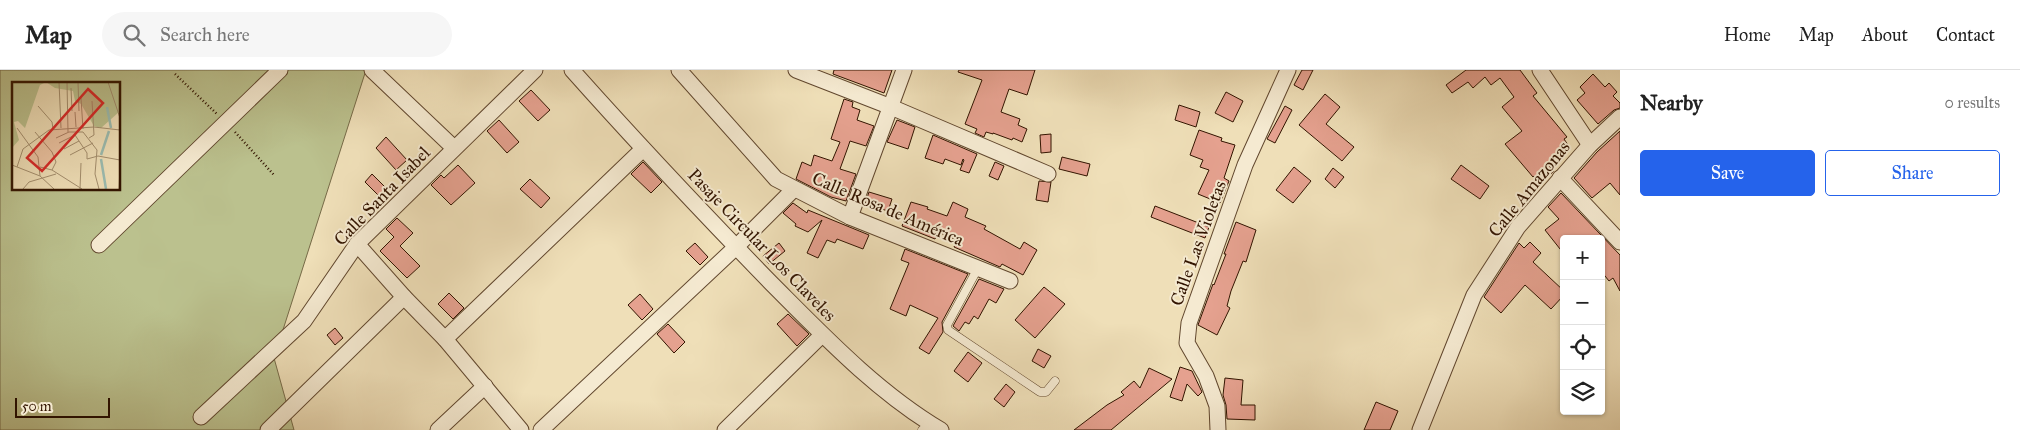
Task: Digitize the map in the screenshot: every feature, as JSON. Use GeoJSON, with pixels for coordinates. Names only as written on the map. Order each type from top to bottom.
{"type":"FeatureCollection","features":[{"type":"Feature","properties":{"kind":"street"},"geometry":{"type":"LineString","coordinates":[[99,245],[280,70]]}},
{"type":"Feature","properties":{"kind":"street"},"geometry":{"type":"LineString","coordinates":[[372,70],[454,148]]}},
{"type":"Feature","properties":{"kind":"street","name":"Calle Santa Isabel"},"geometry":{"type":"LineString","coordinates":[[201,417],[304,321],[357,244],[535,70]]}},
{"type":"Feature","properties":{"kind":"street","name":"Pasaje Circular Los Claveles"},"geometry":{"type":"LineString","coordinates":[[572,70],[736,247],[822,334],[931,428]]}},
{"type":"Feature","properties":{"kind":"street","name":"Calle Rosa de América"},"geometry":{"type":"LineString","coordinates":[[679,70],[776,179],[850,217],[1010,281]]}},
{"type":"Feature","properties":{"kind":"street"},"geometry":{"type":"LineString","coordinates":[[796,70],[891,107],[1048,174]]}},
{"type":"Feature","properties":{"kind":"street"},"geometry":{"type":"LineString","coordinates":[[850,217],[904,70]]}},
{"type":"Feature","properties":{"kind":"street","name":"Calle Las Violetas"},"geometry":{"type":"LineString","coordinates":[[1218,430],[1217,406],[1206,376],[1187,343],[1189,323],[1246,166],[1288,70]]}},
{"type":"Feature","properties":{"kind":"street"},"geometry":{"type":"LineString","coordinates":[[1540,70],[1590,145]]}},
{"type":"Feature","properties":{"kind":"street","name":"Calle Amazonas"},"geometry":{"type":"LineString","coordinates":[[1420,430],[1474,295],[1518,227],[1590,145],[1620,118]]}},
{"type":"Feature","properties":{"kind":"street"},"geometry":{"type":"LineString","coordinates":[[445,339],[644,149]]}},
{"type":"Feature","properties":{"kind":"street"},"geometry":{"type":"LineString","coordinates":[[1560,178],[1620,242]]}},
{"type":"Feature","properties":{"kind":"street"},"geometry":{"type":"LineString","coordinates":[[541,430],[736,247],[794,189]]}},
{"type":"Feature","properties":{"kind":"street"},"geometry":{"type":"LineString","coordinates":[[357,244],[404,297],[445,339],[521,430]]}},
{"type":"Feature","properties":{"kind":"street"},"geometry":{"type":"LineString","coordinates":[[268,430],[404,297]]}},
{"type":"Feature","properties":{"kind":"street"},"geometry":{"type":"LineString","coordinates":[[725,430],[822,334]]}},
{"type":"Feature","properties":{"kind":"street"},"geometry":{"type":"LineString","coordinates":[[438,430],[485,386]]}},
{"type":"Feature","properties":{"kind":"lane"},"geometry":{"type":"LineString","coordinates":[[978,268],[947,325],[948,330],[1040,392],[1046,392],[1056,381]]}},
{"type":"Feature","properties":{"kind":"green space"},"geometry":{"type":"Polygon","coordinates":[[[0,70],[366,70],[274,358],[294,430],[0,430],[0,70]]]}},
{"type":"Feature","properties":{"kind":"building"},"geometry":{"type":"Polygon","coordinates":[[[834,70],[892,70],[884,93],[833,74],[834,70]]]}},
{"type":"Feature","properties":{"kind":"building"},"geometry":{"type":"Polygon","coordinates":[[[959,70],[1035,70],[1027,95],[1009,89],[1001,112],[1020,119],[1018,125],[1027,129],[1022,142],[986,132],[984,137],[975,133],[977,129],[965,124],[982,80],[958,72],[959,70]]]}},
{"type":"Feature","properties":{"kind":"building"},"geometry":{"type":"Polygon","coordinates":[[[1302,70],[1313,70],[1303,90],[1294,85],[1302,70]]]}},
{"type":"Feature","properties":{"kind":"building"},"geometry":{"type":"Polygon","coordinates":[[[1466,70],[1520,70],[1537,93],[1533,96],[1567,137],[1564,139],[1570,148],[1548,165],[1554,171],[1541,183],[1533,177],[1505,144],[1522,131],[1502,107],[1514,97],[1500,78],[1491,85],[1485,77],[1473,88],[1468,82],[1452,93],[1446,85],[1466,70]]]}},
{"type":"Feature","properties":{"kind":"building"},"geometry":{"type":"Polygon","coordinates":[[[1593,74],[1605,87],[1609,83],[1617,92],[1613,96],[1620,103],[1620,108],[1614,110],[1598,124],[1577,100],[1585,93],[1580,87],[1593,74]]]}},
{"type":"Feature","properties":{"kind":"building"},"geometry":{"type":"Polygon","coordinates":[[[531,90],[550,110],[538,121],[519,101],[531,90]]]}},
{"type":"Feature","properties":{"kind":"building"},"geometry":{"type":"Polygon","coordinates":[[[1226,92],[1243,101],[1233,122],[1215,113],[1226,92]]]}},
{"type":"Feature","properties":{"kind":"building"},"geometry":{"type":"Polygon","coordinates":[[[1325,94],[1340,107],[1326,124],[1354,147],[1342,161],[1299,125],[1325,94]]]}},
{"type":"Feature","properties":{"kind":"building"},"geometry":{"type":"Polygon","coordinates":[[[844,99],[853,102],[852,107],[860,110],[857,120],[874,126],[866,146],[850,141],[840,169],[856,174],[846,201],[831,197],[796,179],[802,162],[811,166],[814,155],[832,161],[840,142],[831,139],[844,99]]]}},
{"type":"Feature","properties":{"kind":"building"},"geometry":{"type":"Polygon","coordinates":[[[1179,105],[1200,112],[1196,127],[1175,120],[1179,105]]]}},
{"type":"Feature","properties":{"kind":"building"},"geometry":{"type":"Polygon","coordinates":[[[1285,106],[1292,110],[1275,143],[1267,139],[1285,106]]]}},
{"type":"Feature","properties":{"kind":"building"},"geometry":{"type":"Polygon","coordinates":[[[499,120],[519,142],[507,153],[487,131],[499,120]]]}},
{"type":"Feature","properties":{"kind":"building"},"geometry":{"type":"Polygon","coordinates":[[[897,120],[915,127],[908,149],[887,142],[897,120]]]}},
{"type":"Feature","properties":{"kind":"building"},"geometry":{"type":"Polygon","coordinates":[[[1199,130],[1222,138],[1221,141],[1235,145],[1224,178],[1229,181],[1220,203],[1198,194],[1209,170],[1200,167],[1203,160],[1190,155],[1199,130]]]}},
{"type":"Feature","properties":{"kind":"building"},"geometry":{"type":"Polygon","coordinates":[[[1620,131],[1620,195],[1610,183],[1592,198],[1574,178],[1597,152],[1620,131]]]}},
{"type":"Feature","properties":{"kind":"building"},"geometry":{"type":"Polygon","coordinates":[[[1051,134],[1051,152],[1041,153],[1040,135],[1051,134]]]}},
{"type":"Feature","properties":{"kind":"building"},"geometry":{"type":"Polygon","coordinates":[[[933,135],[977,154],[969,173],[960,170],[963,159],[961,165],[945,159],[943,164],[925,158],[933,135]]]}},
{"type":"Feature","properties":{"kind":"building"},"geometry":{"type":"Polygon","coordinates":[[[386,137],[407,160],[396,170],[376,148],[386,137]]]}},
{"type":"Feature","properties":{"kind":"building"},"geometry":{"type":"Polygon","coordinates":[[[1062,157],[1090,164],[1087,176],[1059,169],[1062,157]]]}},
{"type":"Feature","properties":{"kind":"building"},"geometry":{"type":"Polygon","coordinates":[[[643,162],[662,182],[651,193],[631,174],[643,162]]]}},
{"type":"Feature","properties":{"kind":"building"},"geometry":{"type":"Polygon","coordinates":[[[995,162],[1004,166],[998,180],[989,176],[995,162]]]}},
{"type":"Feature","properties":{"kind":"building"},"geometry":{"type":"Polygon","coordinates":[[[458,165],[475,183],[451,205],[431,185],[441,175],[444,178],[458,165]]]}},
{"type":"Feature","properties":{"kind":"building"},"geometry":{"type":"Polygon","coordinates":[[[1461,165],[1489,186],[1480,199],[1451,179],[1461,165]]]}},
{"type":"Feature","properties":{"kind":"building"},"geometry":{"type":"Polygon","coordinates":[[[1294,167],[1311,181],[1293,203],[1276,190],[1294,167]]]}},
{"type":"Feature","properties":{"kind":"building"},"geometry":{"type":"Polygon","coordinates":[[[1333,168],[1344,177],[1335,188],[1325,179],[1333,168]]]}},
{"type":"Feature","properties":{"kind":"building"},"geometry":{"type":"Polygon","coordinates":[[[372,174],[386,188],[379,196],[365,182],[372,174]]]}},
{"type":"Feature","properties":{"kind":"building"},"geometry":{"type":"Polygon","coordinates":[[[530,179],[550,198],[541,208],[520,189],[530,179]]]}},
{"type":"Feature","properties":{"kind":"building"},"geometry":{"type":"Polygon","coordinates":[[[1039,181],[1051,182],[1048,202],[1036,200],[1039,181]]]}},
{"type":"Feature","properties":{"kind":"building"},"geometry":{"type":"Polygon","coordinates":[[[869,192],[892,199],[888,211],[865,204],[869,192]]]}},
{"type":"Feature","properties":{"kind":"building"},"geometry":{"type":"Polygon","coordinates":[[[1561,193],[1601,235],[1560,235],[1560,249],[1545,230],[1559,219],[1548,207],[1561,193]]]}},
{"type":"Feature","properties":{"kind":"building"},"geometry":{"type":"Polygon","coordinates":[[[911,202],[928,207],[927,209],[947,216],[953,202],[968,209],[965,217],[986,226],[984,229],[1020,249],[1024,242],[1037,250],[1023,275],[1002,264],[1000,267],[954,247],[957,240],[938,232],[935,239],[902,226],[911,202]]]}},
{"type":"Feature","properties":{"kind":"building"},"geometry":{"type":"Polygon","coordinates":[[[793,203],[807,213],[808,210],[869,235],[863,249],[837,239],[835,243],[827,240],[818,258],[807,253],[822,220],[808,232],[795,226],[796,224],[783,213],[793,203]]]}},
{"type":"Feature","properties":{"kind":"building"},"geometry":{"type":"Polygon","coordinates":[[[1155,206],[1209,227],[1205,238],[1151,217],[1155,206]]]}},
{"type":"Feature","properties":{"kind":"building"},"geometry":{"type":"Polygon","coordinates":[[[397,218],[413,233],[400,246],[420,266],[407,278],[380,251],[394,237],[386,229],[397,218]]]}},
{"type":"Feature","properties":{"kind":"building"},"geometry":{"type":"Polygon","coordinates":[[[1236,222],[1256,230],[1246,262],[1243,261],[1231,291],[1227,306],[1230,308],[1217,335],[1198,325],[1226,254],[1224,254],[1236,222]]]}},
{"type":"Feature","properties":{"kind":"building"},"geometry":{"type":"Polygon","coordinates":[[[1605,239],[1620,255],[1620,291],[1613,278],[1609,281],[1605,276],[1605,239]]]}},
{"type":"Feature","properties":{"kind":"building"},"geometry":{"type":"Polygon","coordinates":[[[1530,242],[1541,253],[1533,262],[1560,287],[1560,299],[1551,309],[1525,285],[1501,313],[1484,297],[1519,243],[1524,248],[1530,242]]]}},
{"type":"Feature","properties":{"kind":"building"},"geometry":{"type":"Polygon","coordinates":[[[695,243],[708,257],[700,265],[686,251],[695,243]]]}},
{"type":"Feature","properties":{"kind":"building"},"geometry":{"type":"Polygon","coordinates":[[[779,243],[785,251],[769,264],[763,256],[779,243]]]}},
{"type":"Feature","properties":{"kind":"building"},"geometry":{"type":"Polygon","coordinates":[[[905,249],[968,274],[942,322],[943,332],[929,354],[919,348],[938,318],[910,305],[906,316],[890,309],[909,263],[901,260],[905,249]]]}},
{"type":"Feature","properties":{"kind":"building"},"geometry":{"type":"Polygon","coordinates":[[[979,279],[1004,289],[996,303],[989,299],[978,319],[974,316],[969,324],[965,322],[959,331],[953,326],[979,279]]]}},
{"type":"Feature","properties":{"kind":"building"},"geometry":{"type":"Polygon","coordinates":[[[1044,287],[1065,304],[1035,338],[1015,320],[1044,287]]]}},
{"type":"Feature","properties":{"kind":"building"},"geometry":{"type":"Polygon","coordinates":[[[449,293],[464,308],[453,319],[438,304],[449,293]]]}},
{"type":"Feature","properties":{"kind":"building"},"geometry":{"type":"Polygon","coordinates":[[[640,294],[653,309],[642,320],[628,305],[640,294]]]}},
{"type":"Feature","properties":{"kind":"building"},"geometry":{"type":"Polygon","coordinates":[[[788,314],[809,334],[797,346],[777,324],[788,314]]]}},
{"type":"Feature","properties":{"kind":"building"},"geometry":{"type":"Polygon","coordinates":[[[668,324],[685,342],[674,353],[657,334],[668,324]]]}},
{"type":"Feature","properties":{"kind":"building"},"geometry":{"type":"Polygon","coordinates":[[[335,328],[343,338],[335,345],[327,335],[335,328]]]}},
{"type":"Feature","properties":{"kind":"building"},"geometry":{"type":"Polygon","coordinates":[[[1038,349],[1051,356],[1044,368],[1032,361],[1038,349]]]}},
{"type":"Feature","properties":{"kind":"building"},"geometry":{"type":"Polygon","coordinates":[[[968,352],[982,363],[968,382],[954,371],[968,352]]]}},
{"type":"Feature","properties":{"kind":"building"},"geometry":{"type":"Polygon","coordinates":[[[1180,367],[1192,371],[1202,392],[1198,396],[1187,384],[1182,401],[1170,397],[1180,367]]]}},
{"type":"Feature","properties":{"kind":"building"},"geometry":{"type":"Polygon","coordinates":[[[1149,368],[1172,379],[1111,430],[1074,430],[1107,405],[1124,395],[1121,392],[1134,381],[1140,388],[1149,368]]]}},
{"type":"Feature","properties":{"kind":"building"},"geometry":{"type":"Polygon","coordinates":[[[1225,378],[1243,380],[1241,405],[1255,405],[1255,420],[1227,419],[1223,395],[1225,378]]]}},
{"type":"Feature","properties":{"kind":"building"},"geometry":{"type":"Polygon","coordinates":[[[1006,384],[1015,392],[1004,407],[994,399],[1006,384]]]}},
{"type":"Feature","properties":{"kind":"building"},"geometry":{"type":"Polygon","coordinates":[[[1376,402],[1398,411],[1390,430],[1364,430],[1376,402]]]}}]}
